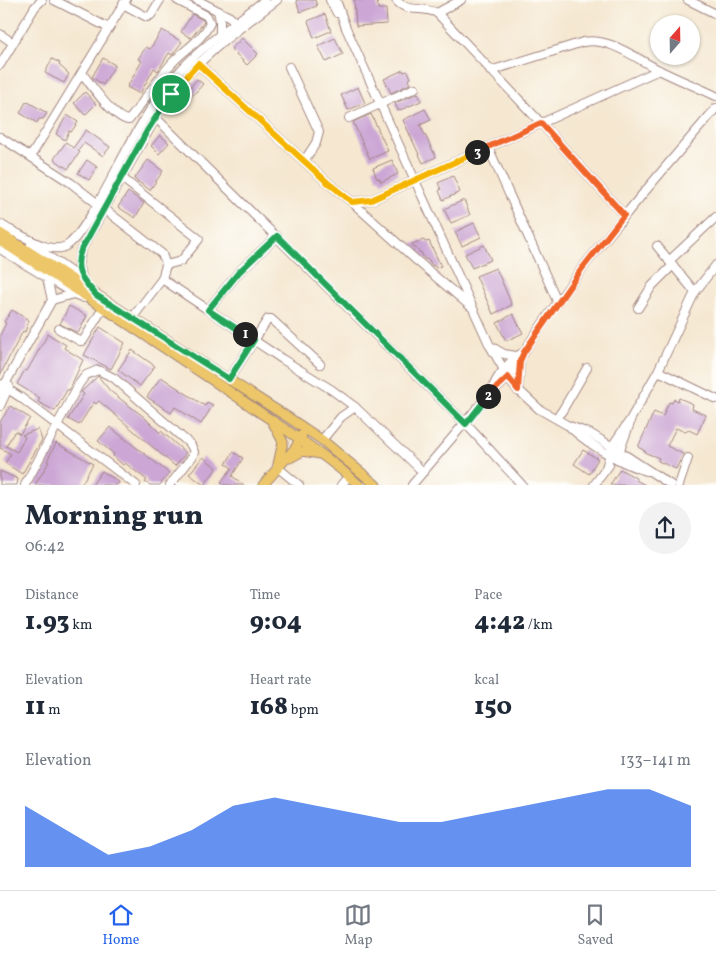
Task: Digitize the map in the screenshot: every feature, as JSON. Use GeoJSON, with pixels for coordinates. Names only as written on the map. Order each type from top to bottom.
{"type":"FeatureCollection","features":[{"type":"Feature","properties":{"kind":"main road"},"geometry":{"type":"LineString","coordinates":[[0,233],[95,299],[102,308],[271,421],[301,438],[360,485]]}},
{"type":"Feature","properties":{"kind":"main road"},"geometry":{"type":"LineString","coordinates":[[0,241],[95,299],[133,317],[303,427],[322,440],[376,485]]}},
{"type":"Feature","properties":{"kind":"main road"},"geometry":{"type":"LineString","coordinates":[[271,421],[283,442],[277,467]]}},
{"type":"Feature","properties":{"kind":"main road"},"geometry":{"type":"LineString","coordinates":[[262,485],[294,450],[301,438],[303,427]]}},
{"type":"Feature","properties":{"kind":"main road"},"geometry":{"type":"LineString","coordinates":[[277,467],[303,451],[326,456]]}},
{"type":"Feature","properties":{"kind":"street"},"geometry":{"type":"LineString","coordinates":[[0,65],[35,7],[42,0]]}},
{"type":"Feature","properties":{"kind":"street"},"geometry":{"type":"LineString","coordinates":[[54,0],[109,28]]}},
{"type":"Feature","properties":{"kind":"street"},"geometry":{"type":"LineString","coordinates":[[31,156],[125,2],[147,17],[151,15],[160,0]]}},
{"type":"Feature","properties":{"kind":"street"},"geometry":{"type":"LineString","coordinates":[[82,73],[115,112],[123,119],[129,120],[157,81],[208,26],[210,20],[207,16],[177,0]]}},
{"type":"Feature","properties":{"kind":"street"},"geometry":{"type":"LineString","coordinates":[[197,0],[230,17],[236,23]]}},
{"type":"Feature","properties":{"kind":"street"},"geometry":{"type":"LineString","coordinates":[[10,230],[55,249],[63,247],[76,237],[140,127],[158,98],[176,75],[265,0]]}},
{"type":"Feature","properties":{"kind":"street"},"geometry":{"type":"LineString","coordinates":[[95,299],[84,282],[78,266],[79,256],[156,117],[177,85],[198,64],[277,0]]}},
{"type":"Feature","properties":{"kind":"street"},"geometry":{"type":"LineString","coordinates":[[330,0],[346,28]]}},
{"type":"Feature","properties":{"kind":"street"},"geometry":{"type":"LineString","coordinates":[[336,0],[346,28],[379,103],[416,180],[490,346],[506,374],[518,390],[539,409],[568,425],[578,434],[614,452],[671,485]]}},
{"type":"Feature","properties":{"kind":"street"},"geometry":{"type":"LineString","coordinates":[[396,0],[404,8],[427,9],[437,13],[541,123],[624,215]]}},
{"type":"Feature","properties":{"kind":"street"},"geometry":{"type":"LineString","coordinates":[[437,13],[461,0]]}},
{"type":"Feature","properties":{"kind":"street"},"geometry":{"type":"LineString","coordinates":[[688,0],[716,14]]}},
{"type":"Feature","properties":{"kind":"street"},"geometry":{"type":"LineString","coordinates":[[218,11],[220,36]]}},
{"type":"Feature","properties":{"kind":"street"},"geometry":{"type":"LineString","coordinates":[[0,34],[13,43]]}},
{"type":"Feature","properties":{"kind":"street"},"geometry":{"type":"LineString","coordinates":[[490,71],[583,42],[602,42],[716,96]]}},
{"type":"Feature","properties":{"kind":"street"},"geometry":{"type":"LineString","coordinates":[[198,64],[304,161],[474,309]]}},
{"type":"Feature","properties":{"kind":"street"},"geometry":{"type":"LineString","coordinates":[[288,67],[319,132],[316,143],[304,161]]}},
{"type":"Feature","properties":{"kind":"street"},"geometry":{"type":"LineString","coordinates":[[352,202],[371,200],[659,70]]}},
{"type":"Feature","properties":{"kind":"street"},"geometry":{"type":"LineString","coordinates":[[349,118],[414,88]]}},
{"type":"Feature","properties":{"kind":"street"},"geometry":{"type":"LineString","coordinates":[[412,485],[466,424],[491,392],[494,384],[506,374],[524,352],[624,215],[716,108]]}},
{"type":"Feature","properties":{"kind":"street"},"geometry":{"type":"LineString","coordinates":[[156,117],[466,424],[522,485]]}},
{"type":"Feature","properties":{"kind":"street"},"geometry":{"type":"LineString","coordinates":[[0,137],[71,183],[162,254],[166,265],[162,279],[133,317]]}},
{"type":"Feature","properties":{"kind":"street"},"geometry":{"type":"LineString","coordinates":[[488,147],[558,303]]}},
{"type":"Feature","properties":{"kind":"street"},"geometry":{"type":"LineString","coordinates":[[122,178],[199,239],[181,261],[166,265]]}},
{"type":"Feature","properties":{"kind":"street"},"geometry":{"type":"LineString","coordinates":[[638,308],[652,286],[671,263],[716,217]]}},
{"type":"Feature","properties":{"kind":"street"},"geometry":{"type":"LineString","coordinates":[[0,224],[84,282]]}},
{"type":"Feature","properties":{"kind":"street"},"geometry":{"type":"LineString","coordinates":[[208,310],[239,272],[277,236]]}},
{"type":"Feature","properties":{"kind":"street"},"geometry":{"type":"LineString","coordinates":[[657,246],[695,292]]}},
{"type":"Feature","properties":{"kind":"street"},"geometry":{"type":"LineString","coordinates":[[0,249],[74,294],[95,299]]}},
{"type":"Feature","properties":{"kind":"street"},"geometry":{"type":"LineString","coordinates":[[594,485],[606,468],[630,420],[658,371],[695,292],[716,265]]}},
{"type":"Feature","properties":{"kind":"street"},"geometry":{"type":"LineString","coordinates":[[0,406],[4,386],[52,300],[47,278]]}},
{"type":"Feature","properties":{"kind":"street"},"geometry":{"type":"LineString","coordinates":[[162,279],[332,390],[354,407],[424,472]]}},
{"type":"Feature","properties":{"kind":"street"},"geometry":{"type":"LineString","coordinates":[[52,300],[74,294]]}},
{"type":"Feature","properties":{"kind":"street"},"geometry":{"type":"LineString","coordinates":[[59,329],[80,341],[84,341],[102,308]]}},
{"type":"Feature","properties":{"kind":"street"},"geometry":{"type":"LineString","coordinates":[[229,379],[266,320],[270,320],[320,364]]}},
{"type":"Feature","properties":{"kind":"street"},"geometry":{"type":"LineString","coordinates":[[490,346],[504,354],[518,358]]}},
{"type":"Feature","properties":{"kind":"street"},"geometry":{"type":"LineString","coordinates":[[518,358],[518,390]]}},
{"type":"Feature","properties":{"kind":"street"},"geometry":{"type":"LineString","coordinates":[[556,418],[562,412],[587,368]]}},
{"type":"Feature","properties":{"kind":"street"},"geometry":{"type":"LineString","coordinates":[[25,485],[83,378],[94,370],[107,373],[192,447],[194,452],[192,457],[170,485]]}},
{"type":"Feature","properties":{"kind":"street"},"geometry":{"type":"LineString","coordinates":[[658,371],[716,399]]}},
{"type":"Feature","properties":{"kind":"street"},"geometry":{"type":"LineString","coordinates":[[4,386],[136,485]]}},
{"type":"Feature","properties":{"kind":"street"},"geometry":{"type":"LineString","coordinates":[[322,440],[341,417],[354,407]]}},
{"type":"Feature","properties":{"kind":"street"},"geometry":{"type":"LineString","coordinates":[[679,485],[688,458]]}},
{"type":"Feature","properties":{"kind":"street"},"geometry":{"type":"LineString","coordinates":[[277,467],[299,485]]}},
{"type":"Feature","properties":{"kind":"street"},"geometry":{"type":"LineString","coordinates":[[341,485],[350,476]]}},
{"type":"Feature","properties":{"kind":"building"},"geometry":{"type":"Polygon","coordinates":[[[296,0],[315,0],[317,6],[300,12],[296,0]]]}},
{"type":"Feature","properties":{"kind":"building"},"geometry":{"type":"Polygon","coordinates":[[[354,0],[377,0],[378,9],[386,9],[387,24],[356,26],[354,0]]]}},
{"type":"Feature","properties":{"kind":"building"},"geometry":{"type":"Polygon","coordinates":[[[192,14],[204,22],[191,38],[181,32],[192,14]]]}},
{"type":"Feature","properties":{"kind":"building"},"geometry":{"type":"Polygon","coordinates":[[[325,14],[331,31],[314,38],[308,21],[325,14]]]}},
{"type":"Feature","properties":{"kind":"building"},"geometry":{"type":"Polygon","coordinates":[[[162,30],[182,42],[172,55],[169,53],[158,71],[154,68],[140,94],[127,87],[142,61],[138,59],[146,47],[150,49],[162,30]]]}},
{"type":"Feature","properties":{"kind":"building"},"geometry":{"type":"Polygon","coordinates":[[[242,38],[258,54],[247,65],[231,49],[242,38]]]}},
{"type":"Feature","properties":{"kind":"building"},"geometry":{"type":"Polygon","coordinates":[[[335,38],[343,54],[326,62],[318,46],[335,38]]]}},
{"type":"Feature","properties":{"kind":"building"},"geometry":{"type":"Polygon","coordinates":[[[103,58],[115,65],[103,85],[92,77],[103,58]]]}},
{"type":"Feature","properties":{"kind":"building"},"geometry":{"type":"Polygon","coordinates":[[[52,59],[60,63],[59,65],[69,74],[64,83],[45,73],[52,59]]]}},
{"type":"Feature","properties":{"kind":"building"},"geometry":{"type":"Polygon","coordinates":[[[403,70],[404,72],[408,71],[411,78],[408,80],[410,84],[391,93],[384,79],[403,70]]]}},
{"type":"Feature","properties":{"kind":"building"},"geometry":{"type":"Polygon","coordinates":[[[197,79],[203,84],[188,101],[183,96],[197,79]]]}},
{"type":"Feature","properties":{"kind":"building"},"geometry":{"type":"Polygon","coordinates":[[[358,87],[365,103],[348,110],[341,95],[358,87]]]}},
{"type":"Feature","properties":{"kind":"building"},"geometry":{"type":"Polygon","coordinates":[[[85,92],[96,104],[85,115],[74,103],[85,92]]]}},
{"type":"Feature","properties":{"kind":"building"},"geometry":{"type":"Polygon","coordinates":[[[418,93],[421,101],[398,111],[395,103],[418,93]]]}},
{"type":"Feature","properties":{"kind":"building"},"geometry":{"type":"Polygon","coordinates":[[[26,102],[47,113],[43,119],[39,119],[37,123],[20,113],[26,102]]]}},
{"type":"Feature","properties":{"kind":"building"},"geometry":{"type":"Polygon","coordinates":[[[425,109],[431,120],[420,125],[436,157],[423,163],[403,120],[425,109]]]}},
{"type":"Feature","properties":{"kind":"building"},"geometry":{"type":"Polygon","coordinates":[[[371,114],[388,151],[370,159],[353,122],[371,114]]]}},
{"type":"Feature","properties":{"kind":"building"},"geometry":{"type":"Polygon","coordinates":[[[67,115],[78,122],[71,132],[69,131],[65,140],[56,134],[67,115]]]}},
{"type":"Feature","properties":{"kind":"building"},"geometry":{"type":"Polygon","coordinates":[[[86,130],[110,147],[103,156],[84,143],[68,169],[54,159],[66,142],[73,148],[86,130]]]}},
{"type":"Feature","properties":{"kind":"building"},"geometry":{"type":"Polygon","coordinates":[[[160,135],[169,143],[159,154],[151,146],[160,135]]]}},
{"type":"Feature","properties":{"kind":"building"},"geometry":{"type":"Polygon","coordinates":[[[87,160],[97,167],[89,180],[78,173],[87,160]]]}},
{"type":"Feature","properties":{"kind":"building"},"geometry":{"type":"Polygon","coordinates":[[[148,160],[163,171],[150,190],[134,179],[148,160]]]}},
{"type":"Feature","properties":{"kind":"building"},"geometry":{"type":"Polygon","coordinates":[[[392,160],[398,174],[381,182],[379,178],[377,179],[373,168],[392,160]]]}},
{"type":"Feature","properties":{"kind":"building"},"geometry":{"type":"Polygon","coordinates":[[[453,176],[460,192],[443,200],[438,183],[453,176]]]}},
{"type":"Feature","properties":{"kind":"building"},"geometry":{"type":"Polygon","coordinates":[[[128,192],[144,203],[135,218],[118,207],[128,192]]]}},
{"type":"Feature","properties":{"kind":"building"},"geometry":{"type":"Polygon","coordinates":[[[464,200],[470,215],[451,223],[444,209],[464,200]]]}},
{"type":"Feature","properties":{"kind":"building"},"geometry":{"type":"Polygon","coordinates":[[[474,223],[481,237],[462,246],[455,232],[474,223]]]}},
{"type":"Feature","properties":{"kind":"building"},"geometry":{"type":"Polygon","coordinates":[[[423,240],[429,241],[441,266],[436,268],[434,265],[432,266],[429,260],[424,259],[421,252],[414,248],[412,244],[423,240]]]}},
{"type":"Feature","properties":{"kind":"building"},"geometry":{"type":"Polygon","coordinates":[[[484,245],[491,260],[472,268],[465,254],[484,245]]]}},
{"type":"Feature","properties":{"kind":"building"},"geometry":{"type":"Polygon","coordinates":[[[496,268],[512,305],[493,314],[476,276],[496,268]]]}},
{"type":"Feature","properties":{"kind":"building"},"geometry":{"type":"Polygon","coordinates":[[[69,306],[87,316],[78,333],[60,324],[69,306]]]}},
{"type":"Feature","properties":{"kind":"building"},"geometry":{"type":"Polygon","coordinates":[[[12,310],[29,320],[25,332],[23,331],[0,375],[0,335],[6,323],[4,322],[12,310]]]}},
{"type":"Feature","properties":{"kind":"building"},"geometry":{"type":"Polygon","coordinates":[[[513,314],[523,333],[506,341],[497,323],[513,314]]]}},
{"type":"Feature","properties":{"kind":"building"},"geometry":{"type":"Polygon","coordinates":[[[100,327],[125,343],[111,369],[84,355],[100,327]]]}},
{"type":"Feature","properties":{"kind":"building"},"geometry":{"type":"Polygon","coordinates":[[[48,334],[66,345],[64,348],[83,360],[69,390],[67,390],[55,411],[38,402],[40,398],[17,384],[25,370],[27,371],[48,334]]]}},
{"type":"Feature","properties":{"kind":"building"},"geometry":{"type":"Polygon","coordinates":[[[132,350],[155,366],[140,386],[118,370],[132,350]]]}},
{"type":"Feature","properties":{"kind":"building"},"geometry":{"type":"Polygon","coordinates":[[[98,376],[110,391],[186,453],[175,466],[99,401],[96,404],[94,402],[79,425],[68,419],[84,394],[81,392],[98,376]]]}},
{"type":"Feature","properties":{"kind":"building"},"geometry":{"type":"Polygon","coordinates":[[[161,377],[205,406],[207,402],[213,405],[201,424],[175,407],[171,413],[147,397],[161,377]]]}},
{"type":"Feature","properties":{"kind":"building"},"geometry":{"type":"Polygon","coordinates":[[[679,398],[693,404],[692,409],[706,415],[697,434],[689,430],[685,432],[676,428],[667,446],[683,454],[676,469],[658,461],[659,458],[646,453],[638,447],[654,412],[663,416],[669,402],[672,403],[674,399],[678,401],[679,398]]]}},
{"type":"Feature","properties":{"kind":"building"},"geometry":{"type":"Polygon","coordinates":[[[10,406],[30,418],[20,434],[15,431],[6,446],[17,452],[25,437],[22,435],[38,429],[42,440],[22,474],[5,463],[11,454],[0,448],[0,422],[10,406]]]}},
{"type":"Feature","properties":{"kind":"building"},"geometry":{"type":"Polygon","coordinates":[[[110,427],[169,473],[160,485],[150,485],[145,482],[147,480],[125,463],[123,465],[113,456],[114,454],[98,441],[110,427]]]}},
{"type":"Feature","properties":{"kind":"building"},"geometry":{"type":"Polygon","coordinates":[[[56,443],[93,464],[81,485],[35,485],[49,462],[47,461],[56,443]]]}},
{"type":"Feature","properties":{"kind":"building"},"geometry":{"type":"Polygon","coordinates":[[[583,450],[598,459],[589,474],[574,464],[583,450]]]}},
{"type":"Feature","properties":{"kind":"building"},"geometry":{"type":"Polygon","coordinates":[[[233,452],[243,458],[232,476],[244,485],[224,485],[221,482],[232,468],[226,464],[233,452]]]}},
{"type":"Feature","properties":{"kind":"building"},"geometry":{"type":"Polygon","coordinates":[[[203,457],[217,468],[204,485],[189,474],[203,457]]]}},
{"type":"Feature","properties":{"kind":"building"},"geometry":{"type":"Polygon","coordinates":[[[620,469],[636,478],[636,480],[645,485],[610,485],[620,469]]]}},
{"type":"Feature","properties":{"kind":"building"},"geometry":{"type":"Polygon","coordinates":[[[0,471],[18,479],[17,485],[0,485],[0,471]]]}},
{"type":"Feature","properties":{"kind":"building"},"geometry":{"type":"Polygon","coordinates":[[[102,471],[119,482],[117,485],[92,485],[102,471]]]}},
{"type":"Feature","properties":{"kind":"route"},"geometry":{"type":"LineString","coordinates":[[198,64],[327,182],[352,202],[359,203],[371,200],[541,123],[624,215],[581,270],[524,352],[520,361],[518,390],[508,377],[498,388],[491,392],[466,424],[277,236],[239,272],[208,310],[254,340],[229,379],[96,295],[84,282],[78,266],[81,250],[147,131],[171,94],[177,85],[198,64]]}}]}
